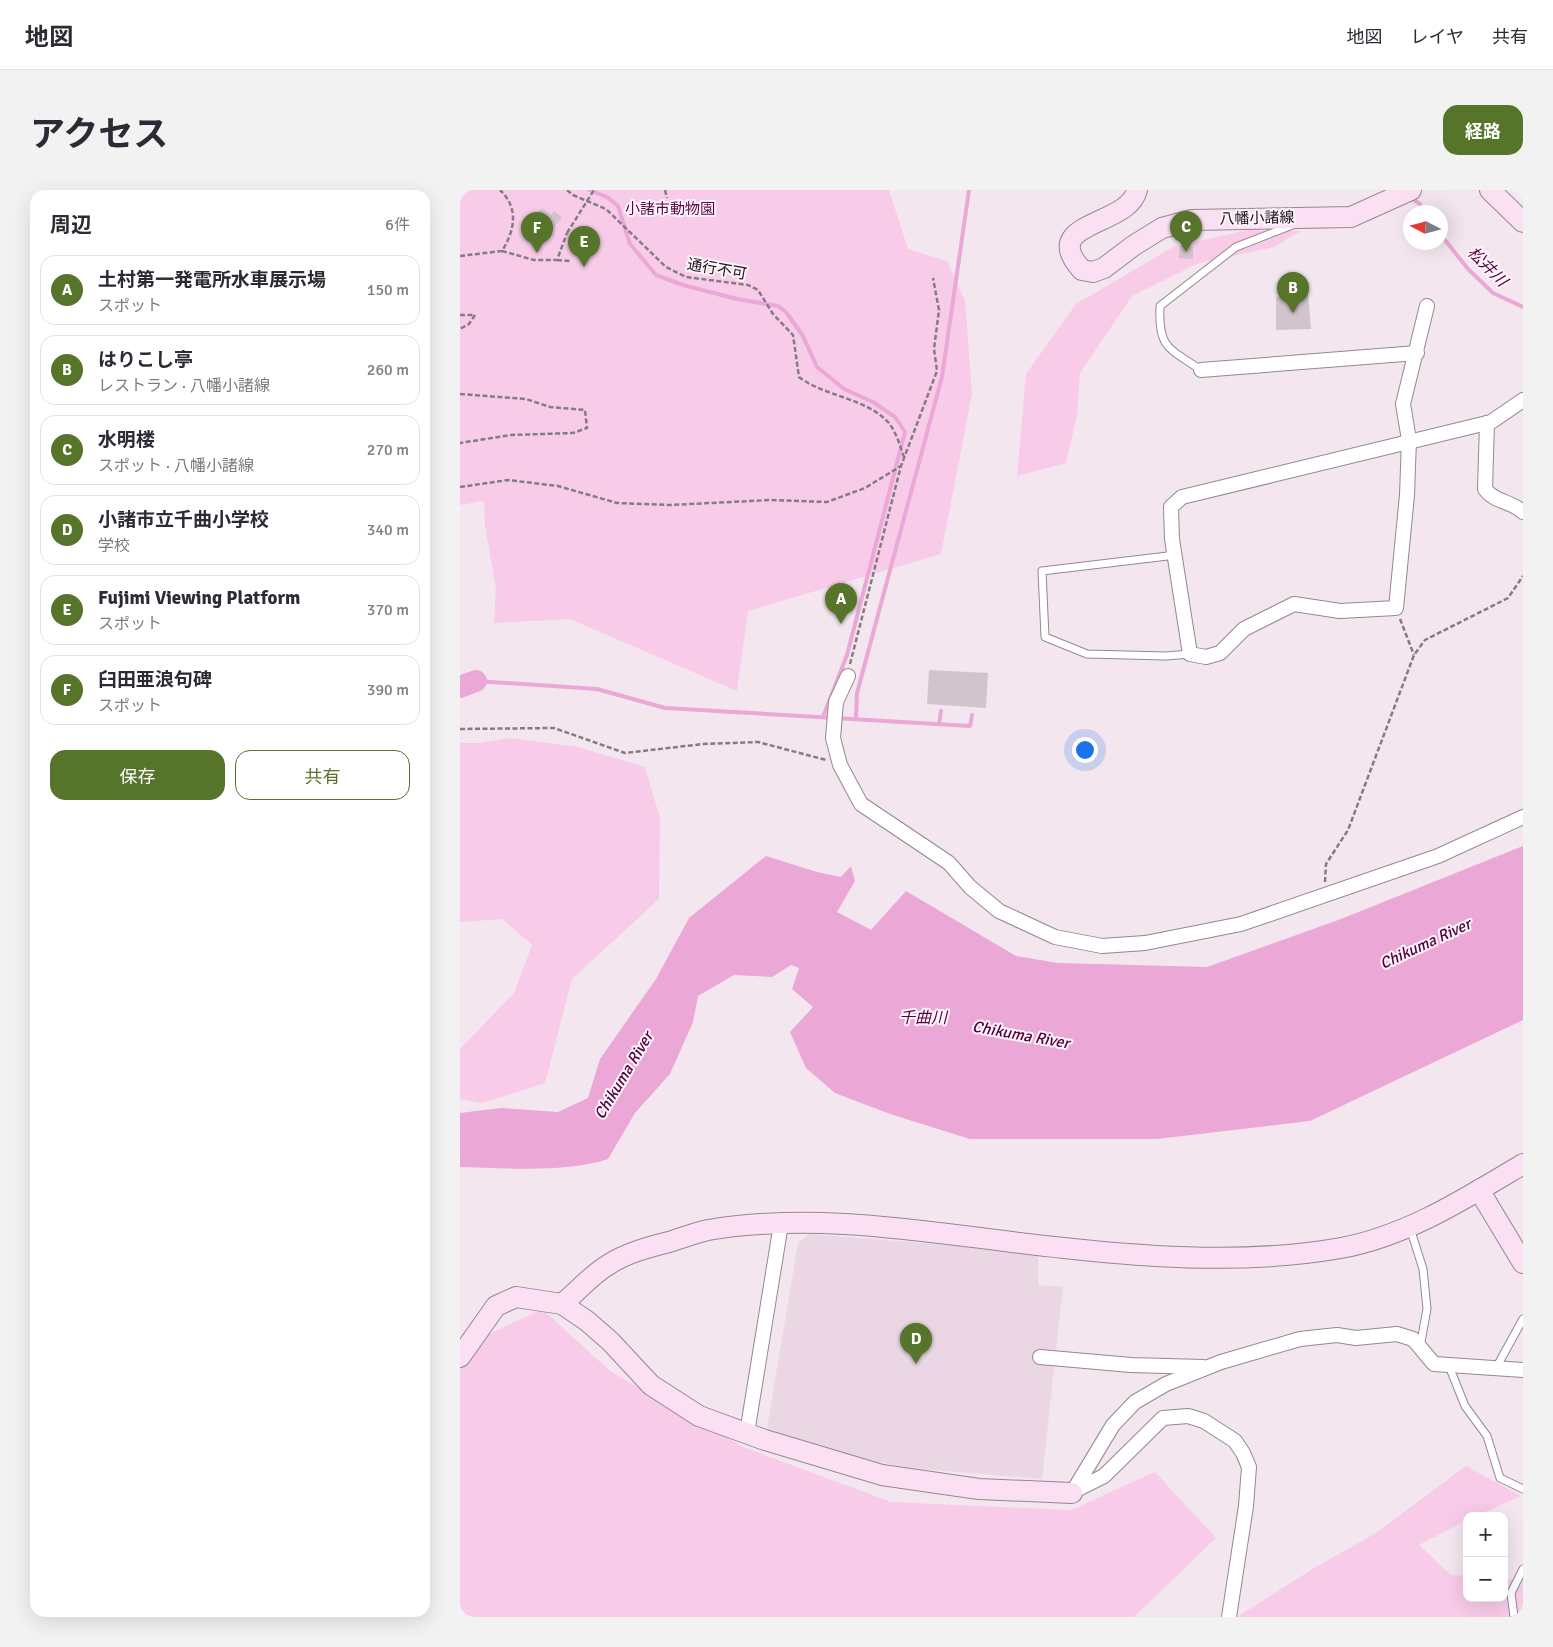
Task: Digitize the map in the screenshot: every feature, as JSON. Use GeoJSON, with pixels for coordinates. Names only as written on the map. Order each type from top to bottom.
{"type":"FeatureCollection","features":[{"type":"Feature","properties":{"kind":"street","name":"八幡小諸線"},"geometry":{"type":"LineString","coordinates":[[1137,190],[1132,201],[1125,209],[1107,218],[1087,224],[1076,234],[1070,244],[1070,252],[1072,260],[1082,270],[1093,272],[1104,268],[1133,246],[1162,228],[1192,220],[1351,217],[1411,190]]}},
{"type":"Feature","properties":{"kind":"street"},"geometry":{"type":"LineString","coordinates":[[1490,190],[1523,222]]}},
{"type":"Feature","properties":{"kind":"street"},"geometry":{"type":"LineString","coordinates":[[1427,306],[1403,404],[1409,440],[1407,495],[1396,608],[1340,611],[1294,604],[1244,629],[1220,653],[1206,657],[1190,654],[1172,538],[1171,507],[1182,497],[1409,440],[1487,422],[1523,400]]}},
{"type":"Feature","properties":{"kind":"street"},"geometry":{"type":"LineString","coordinates":[[1201,370],[1417,353]]}},
{"type":"Feature","properties":{"kind":"street"},"geometry":{"type":"LineString","coordinates":[[1487,422],[1485,489],[1490,496],[1523,512]]}},
{"type":"Feature","properties":{"kind":"street"},"geometry":{"type":"LineString","coordinates":[[848,676],[836,702],[832,738],[840,765],[861,804],[949,863],[970,887],[999,911],[1055,937],[1102,946],[1145,943],[1241,924],[1438,856],[1523,817]]}},
{"type":"Feature","properties":{"kind":"street"},"geometry":{"type":"LineString","coordinates":[[562,1304],[608,1265],[647,1247],[706,1230],[781,1224],[881,1226],[1065,1248],[1188,1258],[1279,1256],[1343,1248],[1401,1232],[1523,1164]]}},
{"type":"Feature","properties":{"kind":"street"},"geometry":{"type":"LineString","coordinates":[[1479,1190],[1523,1263]]}},
{"type":"Feature","properties":{"kind":"street"},"geometry":{"type":"LineString","coordinates":[[747,1434],[781,1224]]}},
{"type":"Feature","properties":{"kind":"street"},"geometry":{"type":"LineString","coordinates":[[460,1357],[496,1306],[516,1297],[562,1304],[587,1321],[610,1341],[651,1385],[699,1416],[747,1434],[882,1475],[979,1489],[1072,1493],[1104,1476],[1163,1418],[1188,1416],[1204,1421],[1235,1441],[1249,1467],[1246,1506],[1229,1617]]}},
{"type":"Feature","properties":{"kind":"street"},"geometry":{"type":"LineString","coordinates":[[1072,1493],[1113,1425],[1135,1402],[1166,1384],[1208,1367],[1300,1339],[1337,1336],[1356,1338],[1397,1334],[1413,1339],[1434,1364],[1523,1370]]}},
{"type":"Feature","properties":{"kind":"street"},"geometry":{"type":"LineString","coordinates":[[1040,1357],[1131,1365],[1208,1367]]}},
{"type":"Feature","properties":{"kind":"lane"},"geometry":{"type":"LineString","coordinates":[[1201,370],[1164,344],[1158,328],[1160,306],[1236,246],[1291,227],[1304,217]]}},
{"type":"Feature","properties":{"kind":"lane"},"geometry":{"type":"LineString","coordinates":[[1176,555],[1042,571],[1045,637],[1087,654],[1190,654]]}},
{"type":"Feature","properties":{"kind":"lane"},"geometry":{"type":"LineString","coordinates":[[1409,1227],[1423,1269],[1427,1308],[1420,1347]]}},
{"type":"Feature","properties":{"kind":"lane"},"geometry":{"type":"LineString","coordinates":[[1496,1368],[1523,1319]]}},
{"type":"Feature","properties":{"kind":"lane"},"geometry":{"type":"LineString","coordinates":[[1449,1366],[1465,1406],[1487,1436],[1500,1478],[1523,1489]]}},
{"type":"Feature","properties":{"kind":"lane"},"geometry":{"type":"LineString","coordinates":[[1514,1617],[1511,1593],[1523,1569]]}},
{"type":"Feature","properties":{"kind":"path"},"geometry":{"type":"LineString","coordinates":[[500,190],[513,207],[514,224],[509,239],[502,251]]}},
{"type":"Feature","properties":{"kind":"path","name":"通行不可"},"geometry":{"type":"LineString","coordinates":[[567,190],[573,195],[606,209],[666,267],[686,277],[748,285],[758,290],[773,314],[793,335],[799,377],[812,387],[860,403],[888,422],[904,457]]}},
{"type":"Feature","properties":{"kind":"path"},"geometry":{"type":"LineString","coordinates":[[557,260],[567,233],[594,190]]}},
{"type":"Feature","properties":{"kind":"path"},"geometry":{"type":"LineString","coordinates":[[664,190],[667,198]]}},
{"type":"Feature","properties":{"kind":"path"},"geometry":{"type":"LineString","coordinates":[[460,256],[502,251],[534,260],[570,261]]}},
{"type":"Feature","properties":{"kind":"path"},"geometry":{"type":"LineString","coordinates":[[848,676],[901,466],[937,370],[934,349],[939,310],[933,278]]}},
{"type":"Feature","properties":{"kind":"path"},"geometry":{"type":"LineString","coordinates":[[460,315],[474,315],[469,324],[460,328]]}},
{"type":"Feature","properties":{"kind":"path"},"geometry":{"type":"LineString","coordinates":[[460,394],[526,399],[550,407],[585,410],[587,428],[573,433],[511,434],[460,444]]}},
{"type":"Feature","properties":{"kind":"path"},"geometry":{"type":"LineString","coordinates":[[460,488],[508,480],[558,486],[617,502],[670,505],[769,500],[827,502],[865,488],[901,466]]}},
{"type":"Feature","properties":{"kind":"path"},"geometry":{"type":"LineString","coordinates":[[1325,896],[1326,864],[1348,830],[1414,655],[1426,640],[1508,598],[1523,576]]}},
{"type":"Feature","properties":{"kind":"path"},"geometry":{"type":"LineString","coordinates":[[1396,608],[1414,655]]}},
{"type":"Feature","properties":{"kind":"path"},"geometry":{"type":"LineString","coordinates":[[460,729],[554,728],[625,753],[703,744],[758,742],[783,747],[840,765]]}},
{"type":"Feature","properties":{"kind":"shaded area"},"geometry":{"type":"Polygon","coordinates":[[[809,1234],[1038,1252],[1038,1285],[1063,1287],[1042,1479],[910,1468],[765,1440],[798,1243],[809,1234]]]}},
{"type":"Feature","properties":{"kind":"green space","name":"小諸市動物園"},"geometry":{"type":"Polygon","coordinates":[[[460,190],[889,190],[908,249],[947,261],[965,300],[972,394],[941,554],[748,611],[737,691],[570,619],[494,623],[496,589],[485,526],[484,501],[460,505],[460,190]]]}},
{"type":"Feature","properties":{"kind":"green space"},"geometry":{"type":"Polygon","coordinates":[[[1249,230],[1301,231],[1274,247],[1199,263],[1132,296],[1080,373],[1077,415],[1066,463],[1017,476],[1026,374],[1076,304],[1175,246],[1249,230]]]}},
{"type":"Feature","properties":{"kind":"green space"},"geometry":{"type":"Polygon","coordinates":[[[510,738],[578,747],[645,767],[660,818],[659,899],[572,979],[545,1083],[483,1103],[460,1099],[460,1049],[514,993],[532,945],[502,919],[460,922],[460,743],[480,743],[510,738]]]}},
{"type":"Feature","properties":{"kind":"green space"},"geometry":{"type":"Polygon","coordinates":[[[542,1309],[610,1371],[743,1447],[891,1502],[1071,1510],[1155,1472],[1216,1538],[1134,1617],[460,1617],[460,1348],[542,1309]]]}},
{"type":"Feature","properties":{"kind":"green space"},"geometry":{"type":"Polygon","coordinates":[[[1466,1466],[1521,1496],[1485,1512],[1463,1512],[1463,1522],[1419,1545],[1451,1575],[1463,1576],[1463,1602],[1508,1602],[1508,1579],[1523,1580],[1523,1617],[1237,1617],[1311,1570],[1376,1533],[1466,1466]]]}},
{"type":"Feature","properties":{"kind":"water","name":"千曲川"},"geometry":{"type":"Polygon","coordinates":[[[1523,846],[1523,1020],[1310,1121],[1157,1139],[970,1139],[890,1114],[835,1093],[806,1068],[790,1032],[813,1007],[792,989],[799,968],[791,965],[772,977],[734,975],[698,996],[693,1022],[670,1074],[635,1113],[608,1159],[554,1168],[460,1167],[460,1113],[501,1108],[558,1112],[588,1098],[600,1059],[656,979],[689,918],[766,856],[817,872],[841,877],[851,866],[855,881],[837,912],[871,930],[906,891],[1016,956],[1058,963],[1207,967],[1341,919],[1523,846]]]}},
{"type":"Feature","properties":{"kind":"building"},"geometry":{"type":"Polygon","coordinates":[[[542,208],[551,215],[554,211],[562,217],[547,237],[529,221],[542,208]]]}},
{"type":"Feature","properties":{"kind":"building"},"geometry":{"type":"Polygon","coordinates":[[[1180,246],[1193,246],[1193,259],[1179,258],[1180,246]]]}},
{"type":"Feature","properties":{"kind":"building"},"geometry":{"type":"Polygon","coordinates":[[[1308,294],[1311,329],[1276,330],[1276,297],[1308,294]]]}},
{"type":"Feature","properties":{"kind":"building"},"geometry":{"type":"Polygon","coordinates":[[[929,670],[988,673],[986,708],[927,704],[929,670]]]}},
{"type":"Feature","properties":{"kind":"waterway"},"geometry":{"type":"LineString","coordinates":[[589,190],[607,197],[618,206],[630,244],[656,275],[683,285],[737,299],[778,306],[786,312],[803,336],[817,367],[844,389],[873,402],[895,417],[905,432],[847,655],[823,717]]}},
{"type":"Feature","properties":{"kind":"waterway"},"geometry":{"type":"LineString","coordinates":[[856,718],[857,693],[942,377],[969,190]]}},
{"type":"Feature","properties":{"kind":"waterway","name":"松井川"},"geometry":{"type":"LineString","coordinates":[[1411,198],[1420,205]]}},
{"type":"Feature","properties":{"kind":"waterway","name":"松井川"},"geometry":{"type":"LineString","coordinates":[[1448,244],[1468,269],[1493,293],[1523,307]]}},
{"type":"Feature","properties":{"kind":"waterway"},"geometry":{"type":"LineString","coordinates":[[476,681],[597,689],[665,708],[970,726],[972,715]]}},
{"type":"Feature","properties":{"kind":"waterway"},"geometry":{"type":"LineString","coordinates":[[460,687],[476,681]]}},
{"type":"Feature","properties":{"kind":"waterway"},"geometry":{"type":"LineString","coordinates":[[939,724],[941,711]]}},
{"type":"Feature","properties":{"kind":"place","name":"水明楼"},"geometry":{"type":"Point","coordinates":[1186,252]}},
{"type":"Feature","properties":{"kind":"place","name":"臼田亜浪句碑"},"geometry":{"type":"Point","coordinates":[537,253]}},
{"type":"Feature","properties":{"kind":"place","name":"Fujimi Viewing Platform"},"geometry":{"type":"Point","coordinates":[584,267]}},
{"type":"Feature","properties":{"kind":"place","name":"はりこし亭"},"geometry":{"type":"Point","coordinates":[1293,313]}},
{"type":"Feature","properties":{"kind":"place","name":"土村第一発電所水車展示場"},"geometry":{"type":"Point","coordinates":[841,624]}},
{"type":"Feature","properties":{"kind":"place","name":"小諸市立千曲小学校"},"geometry":{"type":"Point","coordinates":[916,1364]}},
{"type":"Feature","properties":{"kind":"water label","name":"Chikuma River"},"geometry":{"type":"Point","coordinates":[1425,943]}},
{"type":"Feature","properties":{"kind":"water label","name":"Chikuma River"},"geometry":{"type":"Point","coordinates":[1021,1034]}},
{"type":"Feature","properties":{"kind":"water label","name":"Chikuma River"},"geometry":{"type":"Point","coordinates":[623,1075]}}]}
